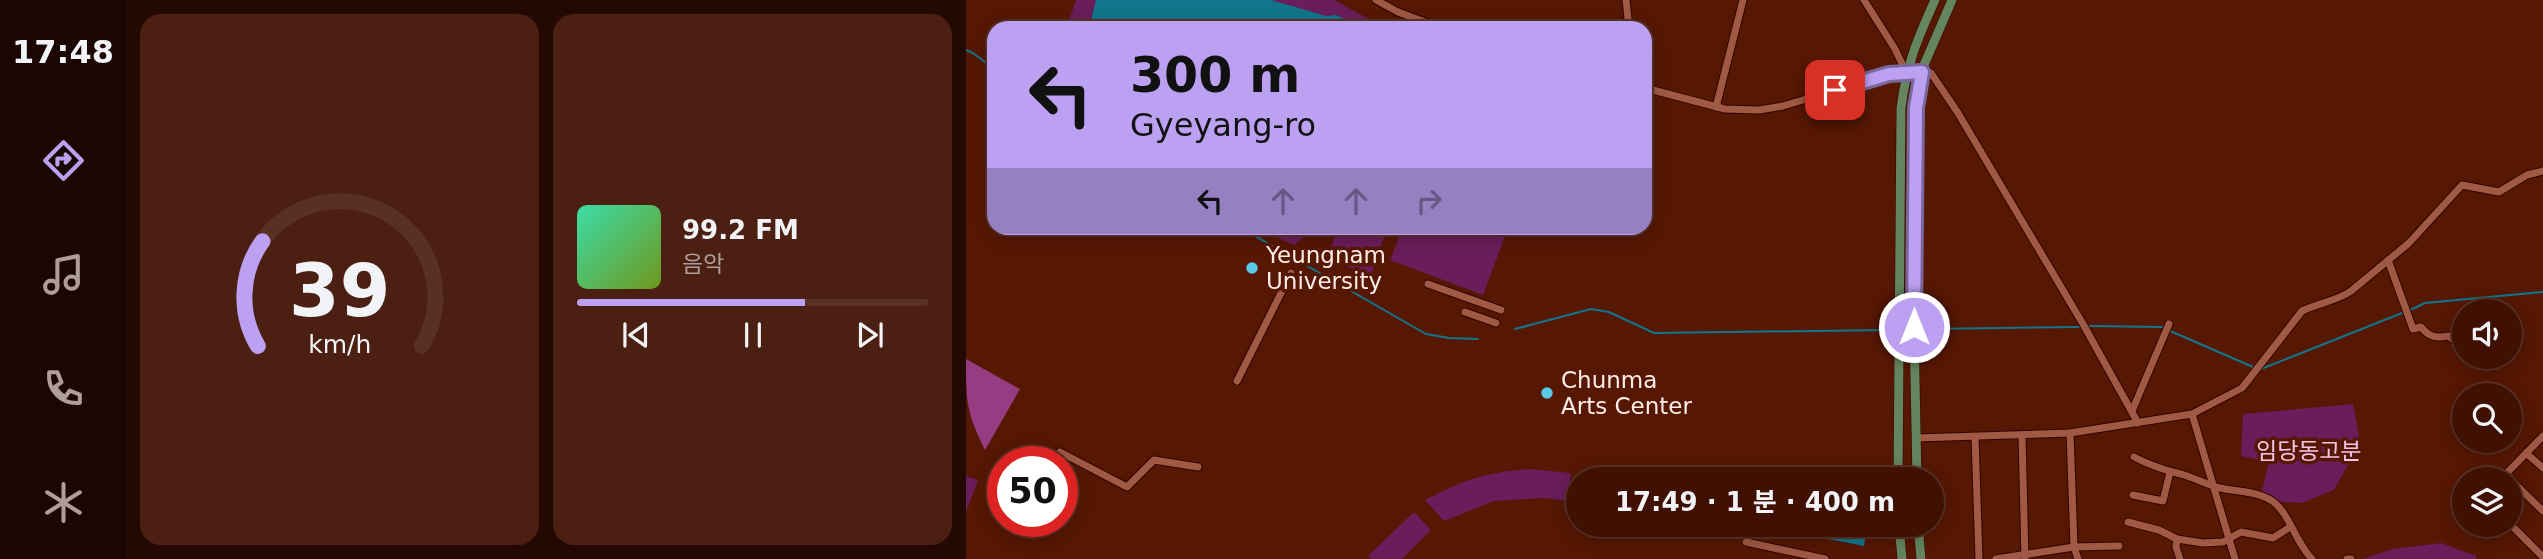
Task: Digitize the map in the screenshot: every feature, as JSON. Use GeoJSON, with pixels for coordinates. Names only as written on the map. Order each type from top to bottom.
{"type":"FeatureCollection","features":[{"type":"Feature","properties":{"kind":"main road"},"geometry":{"type":"LineString","coordinates":[[1898,467],[1901,108],[1906,72],[1916,41],[1935,0]]}},
{"type":"Feature","properties":{"kind":"main road"},"geometry":{"type":"LineString","coordinates":[[1917,467],[1916,108],[1922,72],[1952,0]]}},
{"type":"Feature","properties":{"kind":"main road"},"geometry":{"type":"LineString","coordinates":[[1900,537],[1902,559]]}},
{"type":"Feature","properties":{"kind":"main road"},"geometry":{"type":"LineString","coordinates":[[1919,537],[1921,559]]}},
{"type":"Feature","properties":{"kind":"street"},"geometry":{"type":"LineString","coordinates":[[1376,0],[1422,21]]}},
{"type":"Feature","properties":{"kind":"street"},"geometry":{"type":"LineString","coordinates":[[1626,0],[1628,21]]}},
{"type":"Feature","properties":{"kind":"street"},"geometry":{"type":"LineString","coordinates":[[1716,107],[1743,0]]}},
{"type":"Feature","properties":{"kind":"street"},"geometry":{"type":"LineString","coordinates":[[1864,0],[1906,72]]}},
{"type":"Feature","properties":{"kind":"street"},"geometry":{"type":"LineString","coordinates":[[1652,90],[1716,107],[1770,109],[1889,74],[1931,73],[2138,423]]}},
{"type":"Feature","properties":{"kind":"street"},"geometry":{"type":"LineString","coordinates":[[1916,438],[2070,433],[2192,414],[2242,388],[2302,311],[2315,304],[2343,297],[2409,243],[2462,185],[2499,192],[2527,175],[2543,171]]}},
{"type":"Feature","properties":{"kind":"street"},"geometry":{"type":"LineString","coordinates":[[2388,260],[2413,329],[2421,327],[2435,338],[2452,338]]}},
{"type":"Feature","properties":{"kind":"street"},"geometry":{"type":"LineString","coordinates":[[1237,381],[1291,273]]}},
{"type":"Feature","properties":{"kind":"street"},"geometry":{"type":"LineString","coordinates":[[1428,285],[1501,310]]}},
{"type":"Feature","properties":{"kind":"street"},"geometry":{"type":"LineString","coordinates":[[1465,313],[1496,323]]}},
{"type":"Feature","properties":{"kind":"street"},"geometry":{"type":"LineString","coordinates":[[2132,411],[2167,328]]}},
{"type":"Feature","properties":{"kind":"street"},"geometry":{"type":"LineString","coordinates":[[2192,414],[2235,559]]}},
{"type":"Feature","properties":{"kind":"street"},"geometry":{"type":"LineString","coordinates":[[2070,433],[2074,547],[2078,559]]}},
{"type":"Feature","properties":{"kind":"street"},"geometry":{"type":"LineString","coordinates":[[2022,435],[2024,556]]}},
{"type":"Feature","properties":{"kind":"street"},"geometry":{"type":"LineString","coordinates":[[2513,467],[2543,436]]}},
{"type":"Feature","properties":{"kind":"street"},"geometry":{"type":"LineString","coordinates":[[1975,437],[1979,559]]}},
{"type":"Feature","properties":{"kind":"street"},"geometry":{"type":"LineString","coordinates":[[2526,453],[2543,468]]}},
{"type":"Feature","properties":{"kind":"street"},"geometry":{"type":"LineString","coordinates":[[2134,457],[2170,472],[2270,500],[2278,505],[2304,551],[2312,559]]}},
{"type":"Feature","properties":{"kind":"street"},"geometry":{"type":"LineString","coordinates":[[1078,461],[1127,486],[1154,460],[1198,467]]}},
{"type":"Feature","properties":{"kind":"street"},"geometry":{"type":"LineString","coordinates":[[2133,495],[2163,501],[2170,472]]}},
{"type":"Feature","properties":{"kind":"street"},"geometry":{"type":"LineString","coordinates":[[2522,493],[2543,511]]}},
{"type":"Feature","properties":{"kind":"street"},"geometry":{"type":"LineString","coordinates":[[2128,522],[2159,530],[2177,539],[2203,543],[2229,540],[2241,532],[2273,538],[2290,527]]}},
{"type":"Feature","properties":{"kind":"street"},"geometry":{"type":"LineString","coordinates":[[2522,536],[2543,557]]}},
{"type":"Feature","properties":{"kind":"street"},"geometry":{"type":"LineString","coordinates":[[2177,539],[2176,547],[2180,559]]}},
{"type":"Feature","properties":{"kind":"street"},"geometry":{"type":"LineString","coordinates":[[1746,542],[1825,559]]}},
{"type":"Feature","properties":{"kind":"street"},"geometry":{"type":"LineString","coordinates":[[1996,559],[2074,547],[2119,546]]}},
{"type":"Feature","properties":{"kind":"green space"},"geometry":{"type":"Polygon","coordinates":[[[1076,0],[1334,0],[1372,21],[1068,21],[1076,0]]]}},
{"type":"Feature","properties":{"kind":"green space"},"geometry":{"type":"Polygon","coordinates":[[[1272,235],[1307,235],[1294,245],[1272,235]]]}},
{"type":"Feature","properties":{"kind":"green space"},"geometry":{"type":"Polygon","coordinates":[[[1336,235],[1385,235],[1371,275],[1327,259],[1336,235]]]}},
{"type":"Feature","properties":{"kind":"green space"},"geometry":{"type":"Polygon","coordinates":[[[1400,235],[1506,235],[1483,295],[1390,260],[1400,235]]]}},
{"type":"Feature","properties":{"kind":"green space","name":"임당동고분"},"geometry":{"type":"Polygon","coordinates":[[[2353,404],[2359,436],[2358,447],[2334,490],[2302,503],[2281,502],[2262,491],[2269,462],[2241,456],[2243,414],[2353,404]]]}},
{"type":"Feature","properties":{"kind":"green space"},"geometry":{"type":"Polygon","coordinates":[[[1530,469],[1566,473],[1566,501],[1545,498],[1494,501],[1444,521],[1425,500],[1475,478],[1530,469]]]}},
{"type":"Feature","properties":{"kind":"green space"},"geometry":{"type":"Polygon","coordinates":[[[966,476],[978,480],[966,512],[966,476]]]}},
{"type":"Feature","properties":{"kind":"green space"},"geometry":{"type":"Polygon","coordinates":[[[1414,512],[1431,530],[1402,559],[1371,559],[1368,556],[1414,512]]]}},
{"type":"Feature","properties":{"kind":"green space"},"geometry":{"type":"Polygon","coordinates":[[[2441,543],[2476,556],[2476,559],[2363,559],[2392,549],[2441,543]]]}},
{"type":"Feature","properties":{"kind":"shaded area"},"geometry":{"type":"Polygon","coordinates":[[[966,359],[1020,389],[985,450],[968,406],[966,359]]]}},
{"type":"Feature","properties":{"kind":"water"},"geometry":{"type":"Polygon","coordinates":[[[1096,0],[1271,0],[1326,16],[1336,15],[1348,21],[1091,21],[1096,0]]]}},
{"type":"Feature","properties":{"kind":"water"},"geometry":{"type":"Polygon","coordinates":[[[1818,537],[1865,537],[1864,546],[1818,537]]]}},
{"type":"Feature","properties":{"kind":"waterway"},"geometry":{"type":"LineString","coordinates":[[966,50],[987,64]]}},
{"type":"Feature","properties":{"kind":"waterway"},"geometry":{"type":"LineString","coordinates":[[1253,235],[1426,334],[1478,339]]}},
{"type":"Feature","properties":{"kind":"waterway"},"geometry":{"type":"LineString","coordinates":[[2408,311],[2425,303],[2543,292]]}},
{"type":"Feature","properties":{"kind":"waterway"},"geometry":{"type":"LineString","coordinates":[[1515,329],[1591,309],[1609,312],[1654,333],[1886,330]]}},
{"type":"Feature","properties":{"kind":"waterway"},"geometry":{"type":"LineString","coordinates":[[2261,369],[2402,313]]}},
{"type":"Feature","properties":{"kind":"waterway"},"geometry":{"type":"LineString","coordinates":[[2089,326],[2163,327]]}},
{"type":"Feature","properties":{"kind":"waterway"},"geometry":{"type":"LineString","coordinates":[[1927,329],[2079,327]]}},
{"type":"Feature","properties":{"kind":"waterway"},"geometry":{"type":"LineString","coordinates":[[2168,330],[2253,367]]}},
{"type":"Feature","properties":{"kind":"place","name":"Yeungnam University"},"geometry":{"type":"Point","coordinates":[1252,268]}},
{"type":"Feature","properties":{"kind":"place","name":"Chunma Arts Center"},"geometry":{"type":"Point","coordinates":[1547,393]}},
{"type":"Feature","properties":{"kind":"route"},"geometry":{"type":"LineString","coordinates":[[1835,90],[1889,74],[1922,72],[1916,108],[1914,327]]}}]}
